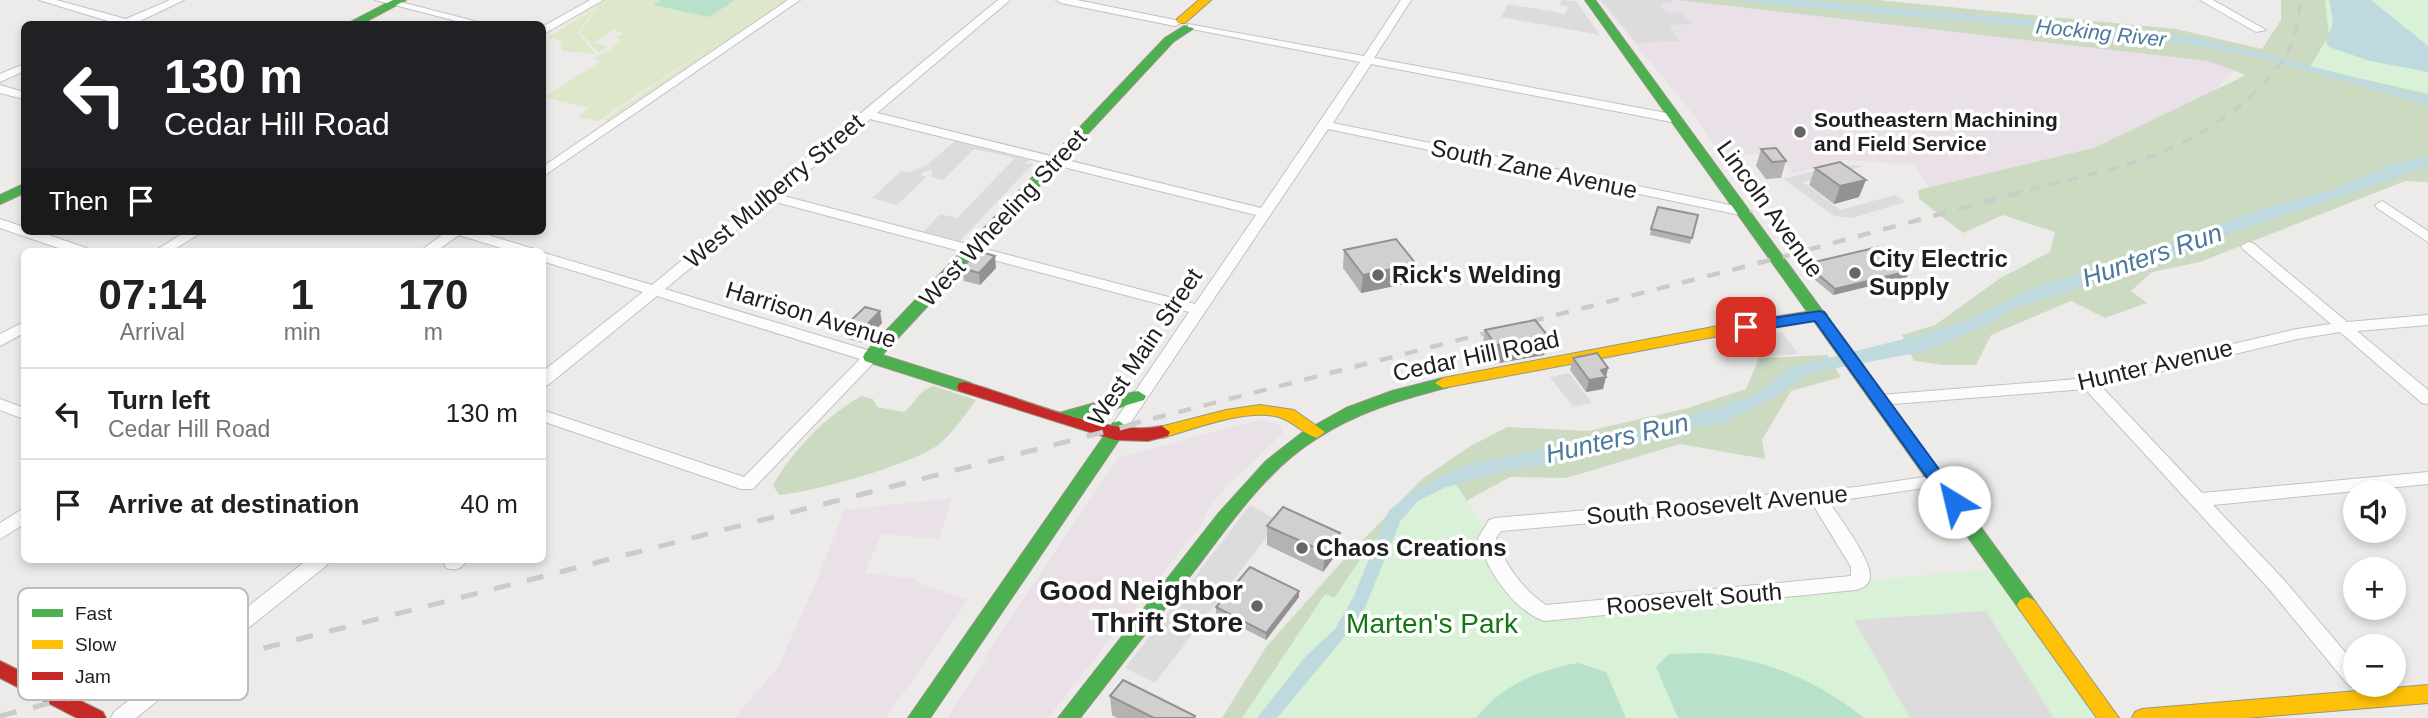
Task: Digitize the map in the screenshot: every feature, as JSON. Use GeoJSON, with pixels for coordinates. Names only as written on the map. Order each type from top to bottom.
{"type":"FeatureCollection","features":[{"type":"Feature","properties":{"kind":"main road","name":"Lincoln Avenue"},"geometry":{"type":"LineString","coordinates":[[1590,0],[2109,718]]}},
{"type":"Feature","properties":{"kind":"main road"},"geometry":{"type":"LineString","coordinates":[[357,21],[392,1]]}},
{"type":"Feature","properties":{"kind":"main road","name":"West Wheeling Street"},"geometry":{"type":"LineString","coordinates":[[871,357],[1186,22]]}},
{"type":"Feature","properties":{"kind":"main road"},"geometry":{"type":"LineString","coordinates":[[0,200],[21,190]]}},
{"type":"Feature","properties":{"kind":"main road","name":"Cedar Hill Road"},"geometry":{"type":"LineString","coordinates":[[1068,718],[1237,503],[1274,463],[1317,432],[1366,406],[1419,388],[1729,329],[1819,315]]}},
{"type":"Feature","properties":{"kind":"main road","name":"Harrison Avenue"},"geometry":{"type":"LineString","coordinates":[[871,357],[1116,431],[1148,435],[1248,412],[1271,410],[1297,417],[1317,432]]}},
{"type":"Feature","properties":{"kind":"main road"},"geometry":{"type":"LineString","coordinates":[[1065,417],[1138,396]]}},
{"type":"Feature","properties":{"kind":"main road","name":"West Main Street"},"geometry":{"type":"LineString","coordinates":[[918,718],[1116,431]]}},
{"type":"Feature","properties":{"kind":"main road"},"geometry":{"type":"LineString","coordinates":[[0,669],[18,678]]}},
{"type":"Feature","properties":{"kind":"main road"},"geometry":{"type":"LineString","coordinates":[[2406,693],[2428,694]]}},
{"type":"Feature","properties":{"kind":"main road"},"geometry":{"type":"LineString","coordinates":[[2142,718],[2343,694]]}},
{"type":"Feature","properties":{"kind":"main road"},"geometry":{"type":"LineString","coordinates":[[61,700],[96,718]]}},
{"type":"Feature","properties":{"kind":"street"},"geometry":{"type":"LineString","coordinates":[[44,0],[118,21]]}},
{"type":"Feature","properties":{"kind":"street"},"geometry":{"type":"LineString","coordinates":[[134,21],[179,0]]}},
{"type":"Feature","properties":{"kind":"street"},"geometry":{"type":"LineString","coordinates":[[546,30],[598,0]]}},
{"type":"Feature","properties":{"kind":"street"},"geometry":{"type":"LineString","coordinates":[[546,170],[794,0]]}},
{"type":"Feature","properties":{"kind":"street","name":"West Mulberry Street"},"geometry":{"type":"LineString","coordinates":[[546,378],[1005,0]]}},
{"type":"Feature","properties":{"kind":"street"},"geometry":{"type":"LineString","coordinates":[[1061,0],[1186,22],[1365,61],[1677,119]]}},
{"type":"Feature","properties":{"kind":"street","name":"West Main Street"},"geometry":{"type":"LineString","coordinates":[[1116,431],[1325,125],[1406,0]]}},
{"type":"Feature","properties":{"kind":"street"},"geometry":{"type":"LineString","coordinates":[[2205,0],[2260,30]]}},
{"type":"Feature","properties":{"kind":"street"},"geometry":{"type":"LineString","coordinates":[[392,1],[469,21]]}},
{"type":"Feature","properties":{"kind":"street"},"geometry":{"type":"LineString","coordinates":[[0,78],[21,68]]}},
{"type":"Feature","properties":{"kind":"street"},"geometry":{"type":"LineString","coordinates":[[0,89],[21,95]]}},
{"type":"Feature","properties":{"kind":"street"},"geometry":{"type":"LineString","coordinates":[[866,114],[1264,213]]}},
{"type":"Feature","properties":{"kind":"street","name":"South Zane Avenue"},"geometry":{"type":"LineString","coordinates":[[1325,125],[1745,212]]}},
{"type":"Feature","properties":{"kind":"street"},"geometry":{"type":"LineString","coordinates":[[769,196],[1198,310]]}},
{"type":"Feature","properties":{"kind":"street"},"geometry":{"type":"LineString","coordinates":[[2382,205],[2428,238]]}},
{"type":"Feature","properties":{"kind":"street"},"geometry":{"type":"LineString","coordinates":[[0,223],[21,230]]}},
{"type":"Feature","properties":{"kind":"street"},"geometry":{"type":"LineString","coordinates":[[35,235],[72,248]]}},
{"type":"Feature","properties":{"kind":"street"},"geometry":{"type":"LineString","coordinates":[[167,248],[190,235]]}},
{"type":"Feature","properties":{"kind":"street"},"geometry":{"type":"LineString","coordinates":[[432,248],[452,235]]}},
{"type":"Feature","properties":{"kind":"street"},"geometry":{"type":"LineString","coordinates":[[472,235],[515,248]]}},
{"type":"Feature","properties":{"kind":"street"},"geometry":{"type":"LineString","coordinates":[[2248,246],[2428,399]]}},
{"type":"Feature","properties":{"kind":"street","name":"Harrison Avenue"},"geometry":{"type":"LineString","coordinates":[[546,257],[871,357]]}},
{"type":"Feature","properties":{"kind":"street","name":"Hunter Avenue"},"geometry":{"type":"LineString","coordinates":[[1880,400],[2089,383],[2220,350],[2345,327],[2428,320]]}},
{"type":"Feature","properties":{"kind":"street"},"geometry":{"type":"LineString","coordinates":[[0,341],[21,329]]}},
{"type":"Feature","properties":{"kind":"street","name":"West Wheeling Street"},"geometry":{"type":"LineString","coordinates":[[546,416],[747,485],[871,357]]}},
{"type":"Feature","properties":{"kind":"street"},"geometry":{"type":"LineString","coordinates":[[2089,383],[2277,585],[2343,664]]}},
{"type":"Feature","properties":{"kind":"street"},"geometry":{"type":"LineString","coordinates":[[0,404],[21,413]]}},
{"type":"Feature","properties":{"kind":"street"},"geometry":{"type":"LineString","coordinates":[[2200,500],[2428,478]]}},
{"type":"Feature","properties":{"kind":"street","name":"South Roosevelt Avenue"},"geometry":{"type":"LineString","coordinates":[[1495,525],[1818,497],[1938,481]]}},
{"type":"Feature","properties":{"kind":"street","name":"Roosevelt South"},"geometry":{"type":"LineString","coordinates":[[1495,525],[1487,538],[1488,545],[1524,598],[1534,610],[1544,613],[1855,583],[1861,579],[1860,565],[1818,497]]}},
{"type":"Feature","properties":{"kind":"street"},"geometry":{"type":"LineString","coordinates":[[0,532],[21,518]]}},
{"type":"Feature","properties":{"kind":"street"},"geometry":{"type":"LineString","coordinates":[[248,617],[316,563]]}},
{"type":"Feature","properties":{"kind":"street"},"geometry":{"type":"LineString","coordinates":[[121,718],[144,700]]}},
{"type":"Feature","properties":{"kind":"shaded area"},"geometry":{"type":"Polygon","coordinates":[[[1562,0],[1576,1],[1600,35],[1501,17],[1508,4],[1565,14],[1568,7],[1559,5],[1562,0]]]}},
{"type":"Feature","properties":{"kind":"shaded area"},"geometry":{"type":"Polygon","coordinates":[[[1599,0],[1695,0],[2247,58],[2200,105],[2147,140],[1937,202],[1915,165],[1844,160],[1794,174],[1776,153],[1722,156],[1688,108],[1599,0]]]}},
{"type":"Feature","properties":{"kind":"shaded area"},"geometry":{"type":"Polygon","coordinates":[[[1601,0],[1670,0],[1672,2],[1660,4],[1667,13],[1681,12],[1692,24],[1669,25],[1680,41],[1637,43],[1601,0]]]}},
{"type":"Feature","properties":{"kind":"shaded area"},"geometry":{"type":"Polygon","coordinates":[[[955,141],[1030,160],[1024,164],[1033,164],[960,241],[923,232],[940,214],[957,218],[1015,158],[974,149],[943,180],[931,177],[933,170],[923,172],[920,175],[926,177],[897,205],[872,198],[901,171],[910,172],[927,165],[955,141]]]}},
{"type":"Feature","properties":{"kind":"shaded area"},"geometry":{"type":"Polygon","coordinates":[[[1838,165],[1865,166],[1803,182],[1840,210],[1895,195],[1905,202],[1852,218],[1834,216],[1783,179],[1838,165]]]}},
{"type":"Feature","properties":{"kind":"shaded area"},"geometry":{"type":"Polygon","coordinates":[[[1782,332],[1798,354],[1763,357],[1749,339],[1782,332]]]}},
{"type":"Feature","properties":{"kind":"shaded area"},"geometry":{"type":"Polygon","coordinates":[[[1569,373],[1592,403],[1573,407],[1550,377],[1569,373]]]}},
{"type":"Feature","properties":{"kind":"shaded area"},"geometry":{"type":"Polygon","coordinates":[[[1263,419],[1277,424],[1282,429],[1282,434],[1226,487],[1208,510],[1201,525],[1048,718],[948,718],[1002,631],[1119,457],[1263,419]]]}},
{"type":"Feature","properties":{"kind":"shaded area"},"geometry":{"type":"Polygon","coordinates":[[[952,498],[939,539],[881,534],[865,573],[917,579],[916,582],[968,600],[886,718],[735,718],[778,667],[819,575],[844,510],[952,498]]]}},
{"type":"Feature","properties":{"kind":"shaded area"},"geometry":{"type":"Polygon","coordinates":[[[1250,505],[1279,521],[1155,683],[1125,668],[1250,505]]]}},
{"type":"Feature","properties":{"kind":"shaded area"},"geometry":{"type":"Polygon","coordinates":[[[1986,611],[2054,718],[1910,718],[1854,620],[1986,611]]]}},
{"type":"Feature","properties":{"kind":"green space"},"geometry":{"type":"Polygon","coordinates":[[[605,0],[786,0],[607,121],[604,120],[724,38],[598,121],[577,117],[589,108],[546,96],[601,61],[593,58],[616,47],[607,49],[621,40],[615,38],[623,33],[614,30],[594,43],[608,46],[599,53],[580,33],[598,6],[546,36],[605,0]]]}},
{"type":"Feature","properties":{"kind":"green space"},"geometry":{"type":"Polygon","coordinates":[[[661,0],[735,0],[709,17],[653,5],[661,0]]]}},
{"type":"Feature","properties":{"kind":"green space"},"geometry":{"type":"Polygon","coordinates":[[[1678,0],[1878,0],[2176,29],[2262,49],[2281,20],[2281,0],[2329,0],[2428,72],[2428,182],[2405,181],[2200,262],[2152,272],[2131,291],[2147,303],[2105,318],[2071,301],[1991,335],[1976,365],[1914,361],[1902,335],[1935,325],[1999,279],[2050,252],[2055,232],[2003,215],[1963,233],[1919,199],[1918,190],[2094,148],[2246,75],[2208,61],[1678,0]]]}},
{"type":"Feature","properties":{"kind":"green space"},"geometry":{"type":"Polygon","coordinates":[[[2325,0],[2428,0],[2428,94],[2310,67],[2329,35],[2325,0]]]}},
{"type":"Feature","properties":{"kind":"green space"},"geometry":{"type":"Polygon","coordinates":[[[595,9],[578,33],[596,54],[562,51],[560,41],[548,37],[595,9]]]}},
{"type":"Feature","properties":{"kind":"green space"},"geometry":{"type":"Polygon","coordinates":[[[1827,355],[1841,377],[1791,391],[1762,440],[1765,459],[1680,444],[1566,478],[1510,477],[1455,507],[1305,718],[1222,718],[1266,647],[1340,564],[1422,479],[1469,447],[1507,427],[1588,431],[1688,408],[1746,389],[1759,358],[1827,355]]]}},
{"type":"Feature","properties":{"kind":"green space"},"geometry":{"type":"Polygon","coordinates":[[[933,386],[976,400],[938,445],[907,461],[861,476],[779,495],[773,485],[790,459],[835,413],[861,396],[873,399],[877,407],[904,412],[924,391],[933,386]]]}},
{"type":"Feature","properties":{"kind":"green space","name":"Marten's Park"},"geometry":{"type":"Polygon","coordinates":[[[1451,476],[1537,611],[2001,568],[2109,718],[1242,718],[1325,594],[1334,598],[1370,545],[1419,493],[1451,476]]]}},
{"type":"Feature","properties":{"kind":"green space"},"geometry":{"type":"Polygon","coordinates":[[[1703,653],[1747,660],[1788,673],[1828,693],[1864,718],[1678,718],[1656,667],[1669,654],[1703,653]]]}},
{"type":"Feature","properties":{"kind":"green space"},"geometry":{"type":"Polygon","coordinates":[[[1578,663],[1606,672],[1626,718],[1476,718],[1497,696],[1509,688],[1535,675],[1578,663]]]}},
{"type":"Feature","properties":{"kind":"water"},"geometry":{"type":"Polygon","coordinates":[[[1733,0],[1806,0],[2091,25],[2203,39],[2428,96],[2428,105],[2281,64],[2192,45],[2078,30],[1733,0]]]}},
{"type":"Feature","properties":{"kind":"water"},"geometry":{"type":"Polygon","coordinates":[[[2329,0],[2371,0],[2428,46],[2428,72],[2370,61],[2329,47],[2326,43],[2333,22],[2329,0]]]}},
{"type":"Feature","properties":{"kind":"water","name":"Hunters Run"},"geometry":{"type":"Polygon","coordinates":[[[2428,155],[2428,165],[2380,184],[2200,243],[2159,262],[2011,309],[1985,326],[1927,351],[1820,371],[1800,378],[1778,396],[1728,421],[1642,440],[1558,463],[1519,468],[1446,487],[1418,501],[1401,520],[1361,617],[1277,718],[1257,718],[1306,656],[1335,629],[1353,598],[1389,510],[1422,486],[1468,464],[1573,443],[1713,409],[1755,394],[1792,367],[1965,321],[2029,290],[2167,245],[2263,208],[2335,189],[2386,166],[2428,155]]]}},
{"type":"Feature","properties":{"kind":"building"},"geometry":{"type":"Polygon","coordinates":[[[1776,148],[1786,161],[1772,162],[1761,149],[1776,148]]]}},
{"type":"Feature","properties":{"kind":"building"},"geometry":{"type":"Polygon","coordinates":[[[1840,162],[1866,180],[1840,186],[1815,168],[1840,162]]]}},
{"type":"Feature","properties":{"kind":"building"},"geometry":{"type":"Polygon","coordinates":[[[1658,207],[1698,215],[1692,238],[1651,229],[1658,207]]]}},
{"type":"Feature","properties":{"kind":"building"},"geometry":{"type":"Polygon","coordinates":[[[1396,239],[1416,264],[1363,275],[1344,250],[1396,239]]]}},
{"type":"Feature","properties":{"kind":"building","name":"City Electric Supply"},"geometry":{"type":"Polygon","coordinates":[[[1878,247],[1909,271],[1835,289],[1806,264],[1878,247]]]}},
{"type":"Feature","properties":{"kind":"building"},"geometry":{"type":"Polygon","coordinates":[[[978,251],[995,256],[979,273],[962,268],[978,251]]]}},
{"type":"Feature","properties":{"kind":"building"},"geometry":{"type":"Polygon","coordinates":[[[865,307],[880,311],[861,331],[845,326],[865,307]]]}},
{"type":"Feature","properties":{"kind":"building"},"geometry":{"type":"Polygon","coordinates":[[[1535,320],[1548,336],[1496,345],[1485,330],[1535,320]]]}},
{"type":"Feature","properties":{"kind":"building"},"geometry":{"type":"Polygon","coordinates":[[[1597,353],[1608,368],[1601,370],[1606,377],[1589,380],[1573,358],[1597,353]]]}},
{"type":"Feature","properties":{"kind":"building"},"geometry":{"type":"Polygon","coordinates":[[[1283,507],[1340,533],[1325,552],[1267,526],[1283,507]]]}},
{"type":"Feature","properties":{"kind":"building","name":"Good Neighbor Thrift Store"},"geometry":{"type":"Polygon","coordinates":[[[1250,567],[1299,591],[1266,633],[1216,607],[1250,567]]]}},
{"type":"Feature","properties":{"kind":"building"},"geometry":{"type":"Polygon","coordinates":[[[1123,680],[1195,716],[1194,718],[1154,718],[1110,696],[1123,680]]]}},
{"type":"Feature","properties":{"kind":"railway"},"geometry":{"type":"LineString","coordinates":[[2030,190],[2154,155],[2192,137],[2232,112],[2267,81],[2280,64],[2294,35],[2300,0]]}},
{"type":"Feature","properties":{"kind":"railway"},"geometry":{"type":"LineString","coordinates":[[1128,425],[1778,258],[2036,188]]}},
{"type":"Feature","properties":{"kind":"railway"},"geometry":{"type":"LineString","coordinates":[[248,652],[1135,424]]}},
{"type":"Feature","properties":{"kind":"railway"},"geometry":{"type":"LineString","coordinates":[[0,716],[62,700]]}},
{"type":"Feature","properties":{"kind":"traffic: fast"},"geometry":{"type":"LineString","coordinates":[[359,21],[401,0]]}},
{"type":"Feature","properties":{"kind":"traffic: fast"},"geometry":{"type":"LineString","coordinates":[[1590,0],[2027,605]]}},
{"type":"Feature","properties":{"kind":"traffic: fast"},"geometry":{"type":"LineString","coordinates":[[965,387],[871,357],[1169,40],[1188,28]]}},
{"type":"Feature","properties":{"kind":"traffic: fast"},"geometry":{"type":"LineString","coordinates":[[0,200],[21,190]]}},
{"type":"Feature","properties":{"kind":"traffic: fast"},"geometry":{"type":"LineString","coordinates":[[1068,718],[1224,519],[1272,465],[1329,423],[1374,403],[1443,383]]}},
{"type":"Feature","properties":{"kind":"traffic: fast"},"geometry":{"type":"LineString","coordinates":[[1065,417],[1138,396]]}},
{"type":"Feature","properties":{"kind":"traffic: fast"},"geometry":{"type":"LineString","coordinates":[[918,718],[1119,427]]}},
{"type":"Feature","properties":{"kind":"traffic: slow"},"geometry":{"type":"LineString","coordinates":[[1181,21],[1206,0]]}},
{"type":"Feature","properties":{"kind":"traffic: slow"},"geometry":{"type":"LineString","coordinates":[[1443,383],[1729,329],[1819,315]]}},
{"type":"Feature","properties":{"kind":"traffic: slow"},"geometry":{"type":"LineString","coordinates":[[1162,432],[1226,415],[1260,410],[1288,414],[1317,432]]}},
{"type":"Feature","properties":{"kind":"traffic: slow"},"geometry":{"type":"LineString","coordinates":[[2027,605],[2109,718]]}},
{"type":"Feature","properties":{"kind":"traffic: slow"},"geometry":{"type":"LineString","coordinates":[[2142,718],[2428,694]]}},
{"type":"Feature","properties":{"kind":"traffic: jam"},"geometry":{"type":"LineString","coordinates":[[965,387],[1115,434],[1148,435],[1162,432]]}},
{"type":"Feature","properties":{"kind":"traffic: jam"},"geometry":{"type":"LineString","coordinates":[[0,669],[18,678]]}},
{"type":"Feature","properties":{"kind":"traffic: jam"},"geometry":{"type":"LineString","coordinates":[[61,700],[96,718]]}},
{"type":"Feature","properties":{"kind":"place","name":"Southeastern Machining and Field Service"},"geometry":{"type":"Point","coordinates":[1800,132]}},
{"type":"Feature","properties":{"kind":"place","name":"City Electric Supply"},"geometry":{"type":"Point","coordinates":[1855,273]}},
{"type":"Feature","properties":{"kind":"place","name":"Rick's Welding"},"geometry":{"type":"Point","coordinates":[1378,275]}},
{"type":"Feature","properties":{"kind":"place","name":"Chaos Creations"},"geometry":{"type":"Point","coordinates":[1302,548]}},
{"type":"Feature","properties":{"kind":"place","name":"Good Neighbor Thrift Store"},"geometry":{"type":"Point","coordinates":[1257,606]}},
{"type":"Feature","properties":{"kind":"route"},"geometry":{"type":"LineString","coordinates":[[1746,327],[1819,315],[1954,502]]}},
{"type":"Feature","properties":{"kind":"water label","name":"Hocking River"},"geometry":{"type":"Point","coordinates":[2101,33]}}]}
